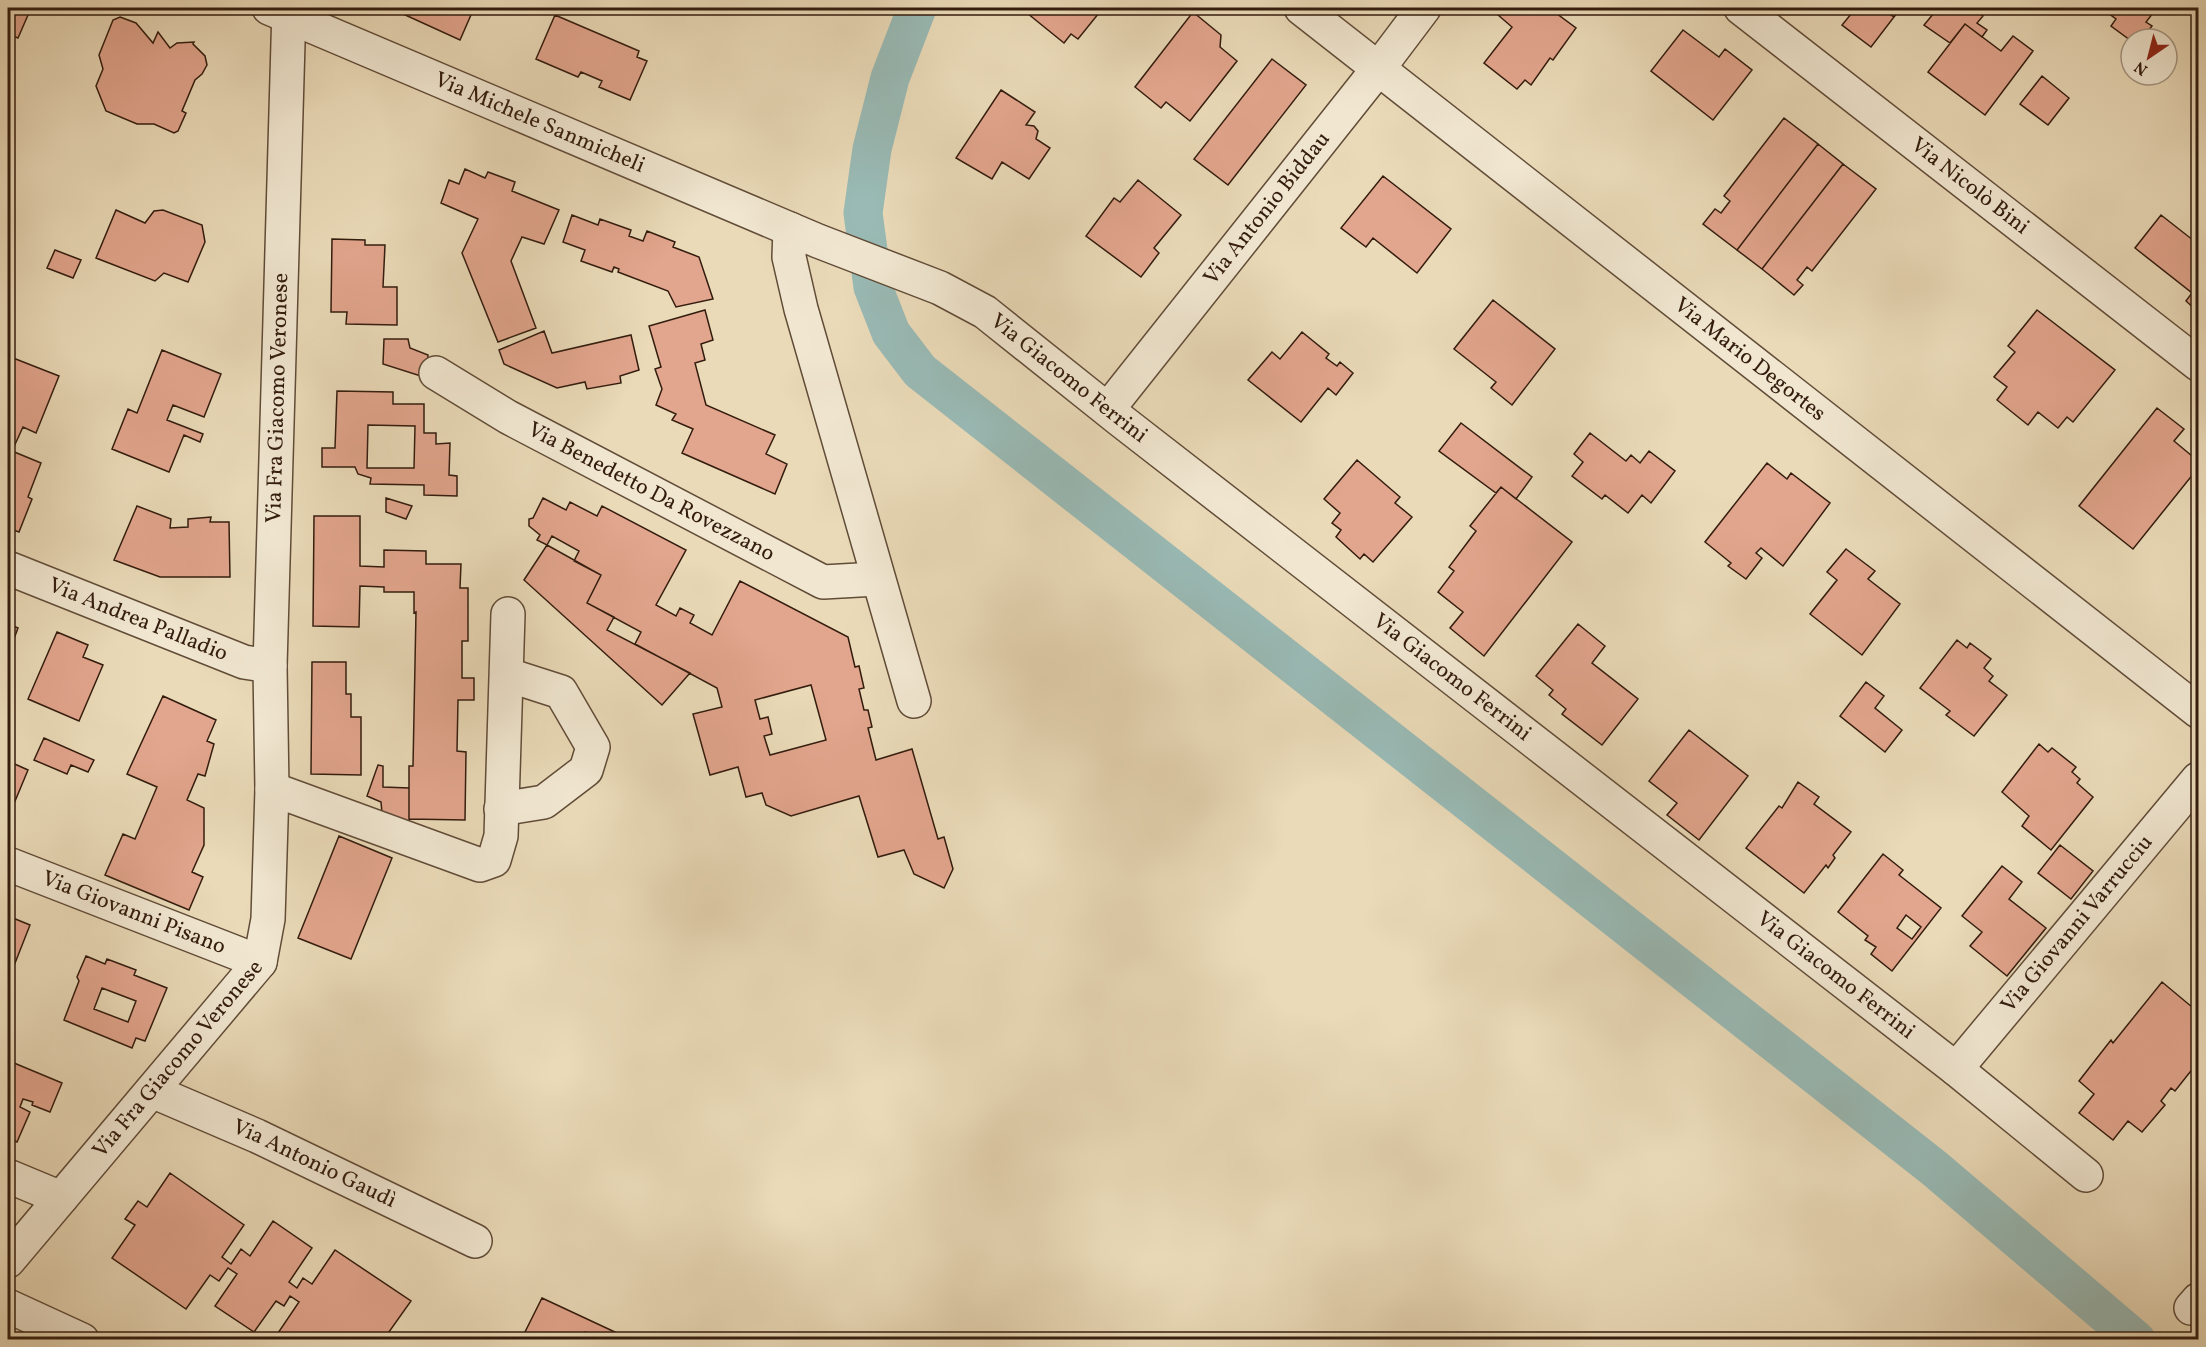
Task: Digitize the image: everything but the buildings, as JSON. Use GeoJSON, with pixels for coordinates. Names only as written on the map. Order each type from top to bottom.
{"type":"FeatureCollection","features":[{"type":"Feature","properties":{"kind":"street","name":"Via Mario Degortes"},"geometry":{"type":"LineString","coordinates":[[1301,8],[2199,711]]}},
{"type":"Feature","properties":{"kind":"street","name":"Via Antonio Biddau"},"geometry":{"type":"LineString","coordinates":[[1108,409],[1425,8]]}},
{"type":"Feature","properties":{"kind":"street","name":"Via Nicolò Bini"},"geometry":{"type":"LineString","coordinates":[[1741,8],[2199,364]]}},
{"type":"Feature","properties":{"kind":"street","name":"Via Michele Sanmicheli"},"geometry":{"type":"LineString","coordinates":[[282,10],[804,235]]}},
{"type":"Feature","properties":{"kind":"street","name":"Via Fra Giacomo Veronese"},"geometry":{"type":"LineString","coordinates":[[8,1260],[260,963],[268,919],[272,789],[270,666],[282,10]]}},
{"type":"Feature","properties":{"kind":"street","name":"Via Giacomo Ferrini"},"geometry":{"type":"LineString","coordinates":[[804,235],[940,288],[985,312],[1956,1069],[2086,1175]]}},
{"type":"Feature","properties":{"kind":"street"},"geometry":{"type":"LineString","coordinates":[[804,235],[789,257],[801,309],[914,701]]}},
{"type":"Feature","properties":{"kind":"street","name":"Via Benedetto Da Rovezzano"},"geometry":{"type":"LineString","coordinates":[[436,373],[508,417],[823,582],[877,579]]}},
{"type":"Feature","properties":{"kind":"street","name":"Via Andrea Palladio"},"geometry":{"type":"LineString","coordinates":[[8,568],[244,662],[270,666]]}},
{"type":"Feature","properties":{"kind":"street"},"geometry":{"type":"LineString","coordinates":[[272,789],[480,865],[494,860],[501,836],[508,675],[508,614]]}},
{"type":"Feature","properties":{"kind":"street"},"geometry":{"type":"LineString","coordinates":[[501,809],[544,802],[586,770],[593,747],[561,692],[508,675]]}},
{"type":"Feature","properties":{"kind":"street","name":"Via Giovanni Varrucciu"},"geometry":{"type":"LineString","coordinates":[[1956,1069],[2199,778]]}},
{"type":"Feature","properties":{"kind":"street","name":"Via Giovanni Pisano"},"geometry":{"type":"LineString","coordinates":[[8,864],[260,963]]}},
{"type":"Feature","properties":{"kind":"street","name":"Via Antonio Gaudì"},"geometry":{"type":"LineString","coordinates":[[152,1091],[257,1136],[475,1240]]}},
{"type":"Feature","properties":{"kind":"street"},"geometry":{"type":"LineString","coordinates":[[8,1176],[61,1198]]}},
{"type":"Feature","properties":{"kind":"street"},"geometry":{"type":"LineString","coordinates":[[8,1306],[82,1340]]}},
{"type":"Feature","properties":{"kind":"waterway"},"geometry":{"type":"LineString","coordinates":[[917,8],[890,78],[872,149],[863,213],[873,287],[891,333],[920,371],[1934,1168],[2136,1340]]}}]}
